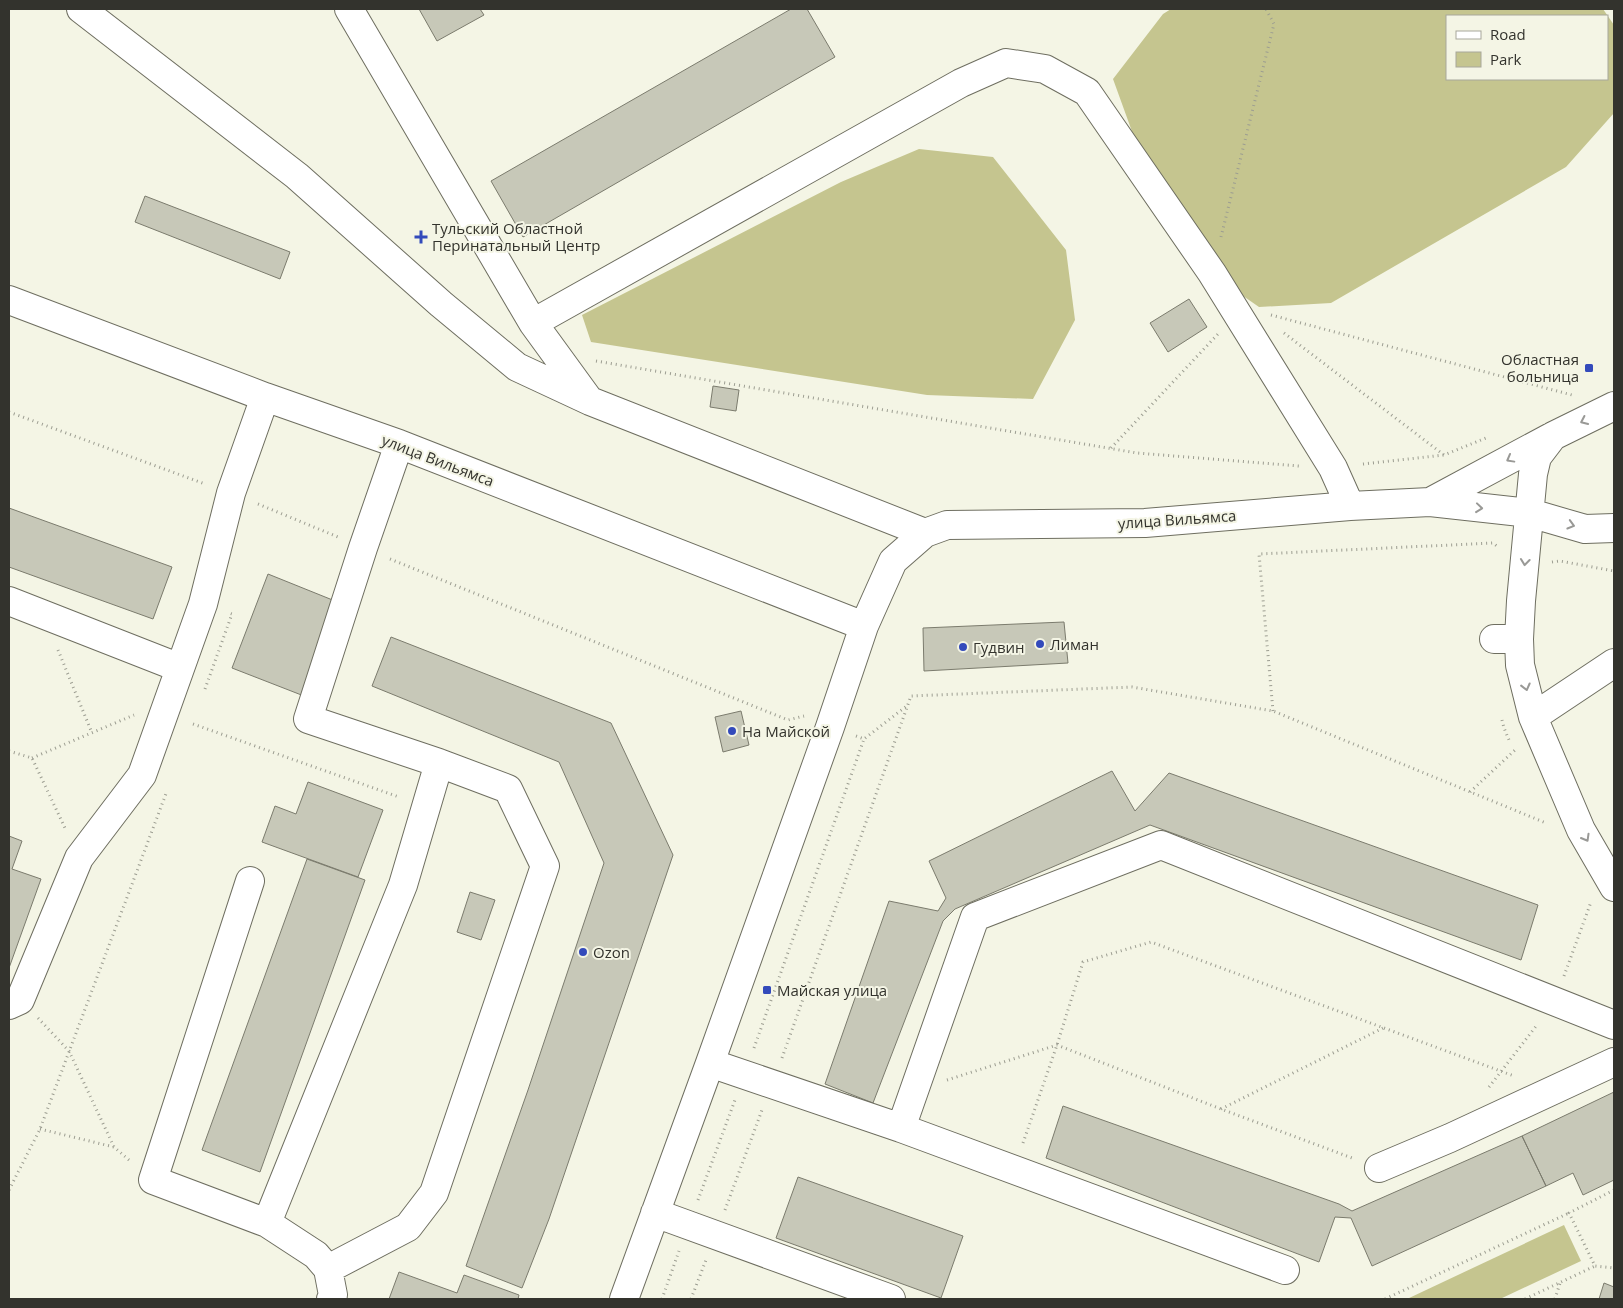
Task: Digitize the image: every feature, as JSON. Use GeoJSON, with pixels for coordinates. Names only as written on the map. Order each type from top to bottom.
{"type":"FeatureCollection","features":[{"type":"Feature","properties":{"kind":"street"},"geometry":{"type":"LineString","coordinates":[[81,9],[297,176],[441,304],[516,367],[590,401],[925,533],[894,560],[864,626],[710,1063],[624,1299]]}},
{"type":"Feature","properties":{"kind":"street"},"geometry":{"type":"LineString","coordinates":[[349,9],[533,323],[590,401]]}},
{"type":"Feature","properties":{"kind":"street"},"geometry":{"type":"LineString","coordinates":[[533,323],[961,82],[1006,64],[1045,69],[1087,92],[1212,273],[1333,468],[1350,506]]}},
{"type":"Feature","properties":{"kind":"street","name":"улица Вильямса"},"geometry":{"type":"LineString","coordinates":[[9,300],[265,397],[400,444],[864,626]]}},
{"type":"Feature","properties":{"kind":"street"},"geometry":{"type":"LineString","coordinates":[[14,1002],[79,858],[142,775],[202,604],[231,493],[265,397]]}},
{"type":"Feature","properties":{"kind":"street","name":"улица Вильямса"},"geometry":{"type":"LineString","coordinates":[[1430,502],[1553,436],[1614,406]]}},
{"type":"Feature","properties":{"kind":"street"},"geometry":{"type":"LineString","coordinates":[[1553,436],[1537,456],[1533,474],[1521,601],[1507,639],[1520,666],[1533,716],[1604,890]]}},
{"type":"Feature","properties":{"kind":"street"},"geometry":{"type":"LineString","coordinates":[[328,1269],[408,1227],[434,1193],[545,866],[508,789],[439,763],[308,719],[363,548],[400,444]]}},
{"type":"Feature","properties":{"kind":"street","name":"улица Вильямса"},"geometry":{"type":"LineString","coordinates":[[925,533],[947,525],[1145,523],[1350,506],[1430,502],[1530,514],[1585,529],[1614,528]]}},
{"type":"Feature","properties":{"kind":"street"},"geometry":{"type":"LineString","coordinates":[[9,601],[180,668]]}},
{"type":"Feature","properties":{"kind":"street"},"geometry":{"type":"LineString","coordinates":[[1533,716],[1614,663]]}},
{"type":"Feature","properties":{"kind":"street"},"geometry":{"type":"LineString","coordinates":[[268,1222],[403,885],[439,763]]}},
{"type":"Feature","properties":{"kind":"street"},"geometry":{"type":"LineString","coordinates":[[901,1128],[975,917],[1160,845],[1614,1025]]}},
{"type":"Feature","properties":{"kind":"street"},"geometry":{"type":"LineString","coordinates":[[250,880],[153,1180],[268,1222],[316,1255],[328,1269],[333,1295],[331,1299]]}},
{"type":"Feature","properties":{"kind":"street"},"geometry":{"type":"LineString","coordinates":[[1379,1168],[1450,1138],[1614,1062]]}},
{"type":"Feature","properties":{"kind":"street"},"geometry":{"type":"LineString","coordinates":[[710,1063],[901,1128],[1285,1270]]}},
{"type":"Feature","properties":{"kind":"street"},"geometry":{"type":"LineString","coordinates":[[655,1213],[891,1299]]}},
{"type":"Feature","properties":{"kind":"path"},"geometry":{"type":"LineString","coordinates":[[1212,273],[1274,24],[1266,9]]}},
{"type":"Feature","properties":{"kind":"path"},"geometry":{"type":"LineString","coordinates":[[1266,314],[1573,395]]}},
{"type":"Feature","properties":{"kind":"path"},"geometry":{"type":"LineString","coordinates":[[1279,329],[1444,455]]}},
{"type":"Feature","properties":{"kind":"path"},"geometry":{"type":"LineString","coordinates":[[1111,448],[1218,334]]}},
{"type":"Feature","properties":{"kind":"path"},"geometry":{"type":"LineString","coordinates":[[565,366],[582,358],[1137,453],[1333,468],[1444,455],[1490,436]]}},
{"type":"Feature","properties":{"kind":"path"},"geometry":{"type":"LineString","coordinates":[[9,412],[231,493],[788,720],[806,716]]}},
{"type":"Feature","properties":{"kind":"path"},"geometry":{"type":"LineString","coordinates":[[1273,712],[1259,554],[1493,543],[1504,551]]}},
{"type":"Feature","properties":{"kind":"path"},"geometry":{"type":"LineString","coordinates":[[1548,562],[1560,561],[1614,571]]}},
{"type":"Feature","properties":{"kind":"path"},"geometry":{"type":"LineString","coordinates":[[43,614],[92,733]]}},
{"type":"Feature","properties":{"kind":"path"},"geometry":{"type":"LineString","coordinates":[[209,680],[232,614]]}},
{"type":"Feature","properties":{"kind":"path"},"geometry":{"type":"LineString","coordinates":[[9,751],[32,758],[168,701]]}},
{"type":"Feature","properties":{"kind":"path"},"geometry":{"type":"LineString","coordinates":[[662,1299],[864,739],[908,705]]}},
{"type":"Feature","properties":{"kind":"path"},"geometry":{"type":"LineString","coordinates":[[1501,712],[1504,728],[1520,758]]}},
{"type":"Feature","properties":{"kind":"path"},"geometry":{"type":"LineString","coordinates":[[189,733],[195,718]]}},
{"type":"Feature","properties":{"kind":"path"},"geometry":{"type":"LineString","coordinates":[[193,724],[426,806]]}},
{"type":"Feature","properties":{"kind":"path"},"geometry":{"type":"LineString","coordinates":[[856,735],[864,739]]}},
{"type":"Feature","properties":{"kind":"path"},"geometry":{"type":"LineString","coordinates":[[1470,792],[1515,750]]}},
{"type":"Feature","properties":{"kind":"path"},"geometry":{"type":"LineString","coordinates":[[32,758],[79,858]]}},
{"type":"Feature","properties":{"kind":"path"},"geometry":{"type":"LineString","coordinates":[[9,1190],[40,1129],[169,787]]}},
{"type":"Feature","properties":{"kind":"path"},"geometry":{"type":"LineString","coordinates":[[1484,1094],[1554,1002],[1604,890]]}},
{"type":"Feature","properties":{"kind":"path"},"geometry":{"type":"LineString","coordinates":[[1013,1170],[1057,1045],[1083,962],[1151,942],[1554,1090]]}},
{"type":"Feature","properties":{"kind":"path"},"geometry":{"type":"LineString","coordinates":[[14,1002],[69,1052],[114,1147],[153,1180]]}},
{"type":"Feature","properties":{"kind":"path"},"geometry":{"type":"LineString","coordinates":[[1221,1109],[1384,1027]]}},
{"type":"Feature","properties":{"kind":"path"},"geometry":{"type":"LineString","coordinates":[[914,1090],[1057,1045],[1379,1168]]}},
{"type":"Feature","properties":{"kind":"path"},"geometry":{"type":"LineString","coordinates":[[40,1129],[114,1147]]}},
{"type":"Feature","properties":{"kind":"path"},"geometry":{"type":"LineString","coordinates":[[1385,1299],[1614,1190]]}},
{"type":"Feature","properties":{"kind":"path"},"geometry":{"type":"LineString","coordinates":[[1569,1213],[1595,1266]]}},
{"type":"Feature","properties":{"kind":"path"},"geometry":{"type":"LineString","coordinates":[[1526,1299],[1595,1266],[1614,1268]]}},
{"type":"Feature","properties":{"kind":"path"},"geometry":{"type":"LineString","coordinates":[[1555,1299],[1560,1283]]}},
{"type":"Feature","properties":{"kind":"green space"},"geometry":{"type":"Polygon","coordinates":[[[1171,9],[1603,9],[1607,15],[1446,15],[1446,80],[1608,80],[1608,16],[1614,25],[1614,113],[1566,167],[1331,303],[1259,307],[1236,291],[1134,137],[1113,79],[1163,14],[1171,9]]]}},
{"type":"Feature","properties":{"kind":"green space"},"geometry":{"type":"Polygon","coordinates":[[[919,149],[993,157],[1066,250],[1075,320],[1033,399],[927,395],[591,342],[582,315],[841,182],[919,149]]]}},
{"type":"Feature","properties":{"kind":"green space"},"geometry":{"type":"Polygon","coordinates":[[[1564,1225],[1581,1261],[1500,1299],[1407,1299],[1564,1225]]]}},
{"type":"Feature","properties":{"kind":"building"},"geometry":{"type":"Polygon","coordinates":[[[419,9],[480,9],[484,15],[437,41],[419,9]]]}},
{"type":"Feature","properties":{"kind":"building"},"geometry":{"type":"Polygon","coordinates":[[[791,9],[807,9],[835,57],[523,237],[491,181],[791,9]]]}},
{"type":"Feature","properties":{"kind":"building"},"geometry":{"type":"Polygon","coordinates":[[[145,196],[290,252],[280,279],[135,222],[145,196]]]}},
{"type":"Feature","properties":{"kind":"building"},"geometry":{"type":"Polygon","coordinates":[[[1189,299],[1207,327],[1168,352],[1150,323],[1189,299]]]}},
{"type":"Feature","properties":{"kind":"building"},"geometry":{"type":"Polygon","coordinates":[[[713,386],[739,390],[736,411],[710,407],[713,386]]]}},
{"type":"Feature","properties":{"kind":"building"},"geometry":{"type":"Polygon","coordinates":[[[9,508],[172,567],[153,619],[9,567],[9,508]]]}},
{"type":"Feature","properties":{"kind":"building"},"geometry":{"type":"Polygon","coordinates":[[[268,574],[340,603],[304,696],[232,668],[268,574]]]}},
{"type":"Feature","properties":{"kind":"building"},"geometry":{"type":"Polygon","coordinates":[[[1064,622],[1068,663],[924,671],[923,628],[1064,622]]]}},
{"type":"Feature","properties":{"kind":"building"},"geometry":{"type":"Polygon","coordinates":[[[391,637],[611,723],[673,855],[549,1219],[522,1288],[466,1266],[528,1090],[604,863],[559,762],[372,686],[391,637]]]}},
{"type":"Feature","properties":{"kind":"building","name":"На Майской"},"geometry":{"type":"Polygon","coordinates":[[[741,711],[749,745],[723,752],[715,717],[741,711]]]}},
{"type":"Feature","properties":{"kind":"building"},"geometry":{"type":"Polygon","coordinates":[[[1112,771],[1135,811],[1169,773],[1538,905],[1521,960],[1150,825],[955,909],[943,921],[873,1103],[825,1084],[889,901],[938,911],[946,898],[929,861],[1112,771]]]}},
{"type":"Feature","properties":{"kind":"building"},"geometry":{"type":"Polygon","coordinates":[[[308,782],[383,810],[358,877],[262,842],[275,806],[296,814],[308,782]]]}},
{"type":"Feature","properties":{"kind":"building"},"geometry":{"type":"Polygon","coordinates":[[[9,836],[22,841],[12,869],[41,879],[9,968],[9,836]]]}},
{"type":"Feature","properties":{"kind":"building"},"geometry":{"type":"Polygon","coordinates":[[[307,859],[365,880],[260,1172],[202,1150],[307,859]]]}},
{"type":"Feature","properties":{"kind":"building"},"geometry":{"type":"Polygon","coordinates":[[[470,892],[495,900],[481,940],[457,932],[470,892]]]}},
{"type":"Feature","properties":{"kind":"building"},"geometry":{"type":"Polygon","coordinates":[[[1614,1092],[1614,1180],[1583,1195],[1573,1173],[1546,1186],[1522,1136],[1614,1092]]]}},
{"type":"Feature","properties":{"kind":"building"},"geometry":{"type":"Polygon","coordinates":[[[1063,1106],[1339,1204],[1352,1211],[1522,1136],[1546,1186],[1372,1266],[1351,1218],[1335,1217],[1319,1262],[1046,1158],[1063,1106]]]}},
{"type":"Feature","properties":{"kind":"building"},"geometry":{"type":"Polygon","coordinates":[[[798,1177],[963,1236],[941,1298],[776,1238],[798,1177]]]}},
{"type":"Feature","properties":{"kind":"building"},"geometry":{"type":"Polygon","coordinates":[[[399,1272],[457,1293],[464,1275],[519,1295],[518,1299],[389,1299],[399,1272]]]}},
{"type":"Feature","properties":{"kind":"building"},"geometry":{"type":"Polygon","coordinates":[[[1604,1283],[1614,1287],[1614,1299],[1599,1299],[1604,1283]]]}},
{"type":"Feature","properties":{"kind":"place","name":"Тульский Областной Перинатальный Центр"},"geometry":{"type":"Point","coordinates":[421,237]}},
{"type":"Feature","properties":{"kind":"place","name":"Областная больница"},"geometry":{"type":"Point","coordinates":[1589,368]}},
{"type":"Feature","properties":{"kind":"place","name":"Лиман"},"geometry":{"type":"Point","coordinates":[1040,644]}},
{"type":"Feature","properties":{"kind":"place","name":"Гудвин"},"geometry":{"type":"Point","coordinates":[963,647]}},
{"type":"Feature","properties":{"kind":"place","name":"На Майской"},"geometry":{"type":"Point","coordinates":[732,731]}},
{"type":"Feature","properties":{"kind":"place","name":"Ozon"},"geometry":{"type":"Point","coordinates":[583,952]}},
{"type":"Feature","properties":{"kind":"place","name":"Майская улица"},"geometry":{"type":"Point","coordinates":[767,990]}}]}
